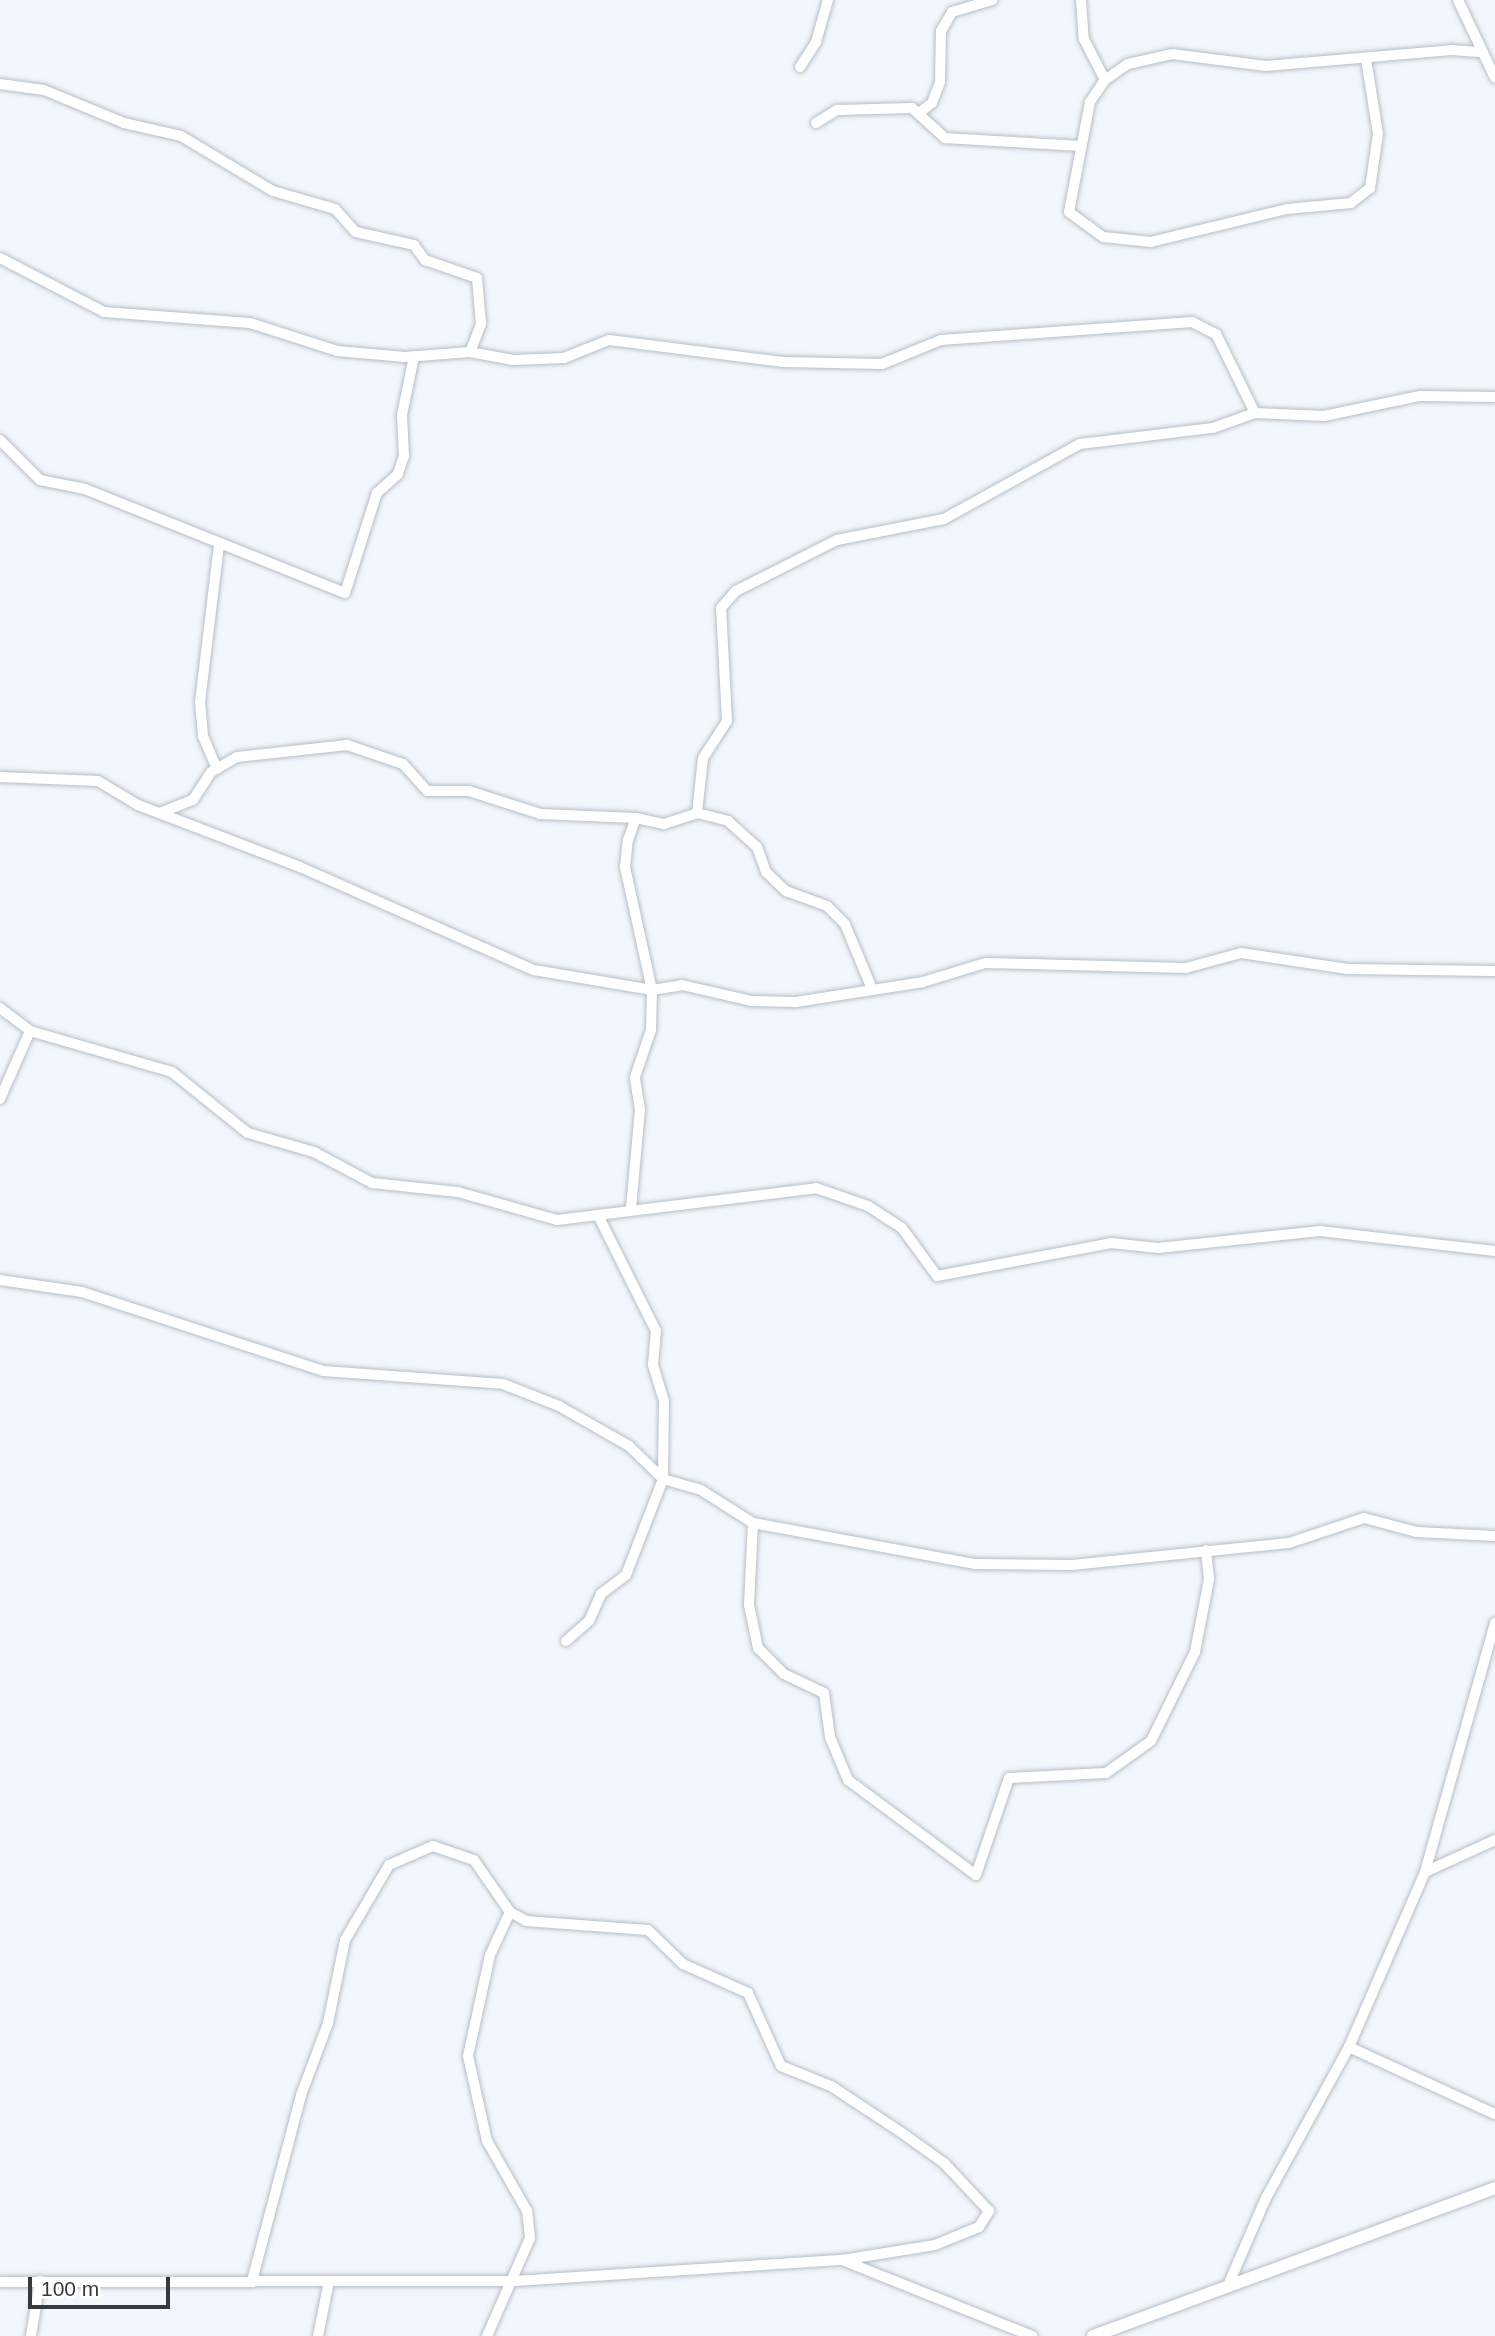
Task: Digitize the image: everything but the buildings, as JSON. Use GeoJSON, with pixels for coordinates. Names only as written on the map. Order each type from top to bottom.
{"type":"FeatureCollection","features":[{"type":"Feature","properties":{"kind":"street"},"geometry":{"type":"LineString","coordinates":[[800,68],[816,42],[828,0]]}},
{"type":"Feature","properties":{"kind":"street"},"geometry":{"type":"LineString","coordinates":[[919,113],[932,103],[940,82],[942,31],[952,12],[992,0]]}},
{"type":"Feature","properties":{"kind":"street"},"geometry":{"type":"LineString","coordinates":[[1081,0],[1084,39],[1105,80]]}},
{"type":"Feature","properties":{"kind":"street"},"geometry":{"type":"LineString","coordinates":[[1458,0],[1495,78]]}},
{"type":"Feature","properties":{"kind":"street"},"geometry":{"type":"LineString","coordinates":[[1366,59],[1378,134],[1370,188],[1351,203],[1287,209],[1151,242],[1103,237],[1069,212],[1090,102],[1105,80],[1128,64],[1171,54],[1230,66],[1483,52]]}},
{"type":"Feature","properties":{"kind":"street"},"geometry":{"type":"LineString","coordinates":[[0,84],[44,90],[124,123],[181,136],[273,191],[335,209],[356,232],[414,245],[425,260],[477,278],[481,324],[470,352]]}},
{"type":"Feature","properties":{"kind":"street"},"geometry":{"type":"LineString","coordinates":[[816,123],[837,110],[882,107],[919,113],[945,138],[958,141],[1080,146]]}},
{"type":"Feature","properties":{"kind":"street"},"geometry":{"type":"LineString","coordinates":[[0,258],[104,312],[250,323],[337,351],[414,356],[470,352],[513,360],[564,358],[609,340],[784,362],[882,363],[941,340],[1192,322],[1216,334],[1255,413]]}},
{"type":"Feature","properties":{"kind":"street"},"geometry":{"type":"LineString","coordinates":[[0,440],[40,480],[97,494],[219,545],[345,593],[377,493],[398,474],[404,456],[402,415],[414,356]]}},
{"type":"Feature","properties":{"kind":"street"},"geometry":{"type":"LineString","coordinates":[[697,813],[703,758],[727,721],[721,608],[736,591],[837,540],[944,519],[1080,444],[1213,428],[1255,413],[1324,416],[1420,396],[1495,397]]}},
{"type":"Feature","properties":{"kind":"street"},"geometry":{"type":"LineString","coordinates":[[217,769],[204,736],[200,702],[219,545]]}},
{"type":"Feature","properties":{"kind":"street"},"geometry":{"type":"LineString","coordinates":[[160,813],[193,800],[217,769],[237,757],[347,745],[403,764],[427,792],[469,791],[540,814],[635,818],[664,824],[697,813],[728,821],[757,847],[766,872],[786,891],[836,915],[872,989]]}},
{"type":"Feature","properties":{"kind":"street"},"geometry":{"type":"LineString","coordinates":[[0,778],[98,781],[160,813],[534,970],[652,990],[682,985],[752,1001],[796,1002],[923,982],[985,963],[1186,968],[1241,953],[1348,969],[1495,971]]}},
{"type":"Feature","properties":{"kind":"street"},"geometry":{"type":"LineString","coordinates":[[631,1208],[640,1110],[635,1077],[651,1030],[652,990],[625,867],[635,818]]}},
{"type":"Feature","properties":{"kind":"street"},"geometry":{"type":"LineString","coordinates":[[0,1008],[30,1031],[172,1072],[248,1133],[314,1152],[372,1183],[458,1192],[557,1220],[631,1208],[816,1188],[868,1206],[902,1228],[937,1276],[1111,1243],[1158,1248],[1320,1231],[1495,1251]]}},
{"type":"Feature","properties":{"kind":"street"},"geometry":{"type":"LineString","coordinates":[[0,1099],[30,1031]]}},
{"type":"Feature","properties":{"kind":"street"},"geometry":{"type":"LineString","coordinates":[[566,1641],[589,1621],[601,1594],[626,1575],[663,1479],[664,1401],[653,1365],[656,1331],[598,1215]]}},
{"type":"Feature","properties":{"kind":"street"},"geometry":{"type":"LineString","coordinates":[[0,1280],[82,1292],[323,1371],[503,1384],[629,1446],[663,1479],[701,1490],[753,1523],[975,1564],[1072,1565],[1289,1542],[1364,1518],[1417,1532],[1495,1536]]}},
{"type":"Feature","properties":{"kind":"street"},"geometry":{"type":"LineString","coordinates":[[753,1523],[749,1605],[758,1648],[784,1674],[824,1693],[830,1737],[848,1780],[976,1875],[1009,1778],[1107,1773],[1151,1741],[1195,1652],[1209,1579],[1206,1550]]}},
{"type":"Feature","properties":{"kind":"street"},"geometry":{"type":"LineString","coordinates":[[1230,2281],[1266,2199],[1349,2047],[1426,1872],[1495,1623]]}},
{"type":"Feature","properties":{"kind":"street"},"geometry":{"type":"LineString","coordinates":[[1426,1872],[1495,1840]]}},
{"type":"Feature","properties":{"kind":"street"},"geometry":{"type":"LineString","coordinates":[[0,2282],[516,2281],[842,2260],[934,2245],[979,2227],[989,2211],[944,2163],[902,2133],[831,2086],[781,2066],[748,1993],[716,1973],[683,1964],[661,1937],[648,1930],[563,1928],[510,1912],[474,1860],[433,1846],[389,1865],[345,1940],[328,2023],[301,2095],[252,2281]]}},
{"type":"Feature","properties":{"kind":"street"},"geometry":{"type":"LineString","coordinates":[[487,2336],[516,2281],[530,2238],[527,2211],[487,2141],[468,2056],[490,1955],[510,1912]]}},
{"type":"Feature","properties":{"kind":"street"},"geometry":{"type":"LineString","coordinates":[[1349,2047],[1495,2114]]}},
{"type":"Feature","properties":{"kind":"street"},"geometry":{"type":"LineString","coordinates":[[1093,2336],[1230,2281],[1495,2188]]}},
{"type":"Feature","properties":{"kind":"street"},"geometry":{"type":"LineString","coordinates":[[842,2260],[1032,2336]]}},
{"type":"Feature","properties":{"kind":"street"},"geometry":{"type":"LineString","coordinates":[[31,2336],[40,2281]]}},
{"type":"Feature","properties":{"kind":"street"},"geometry":{"type":"LineString","coordinates":[[318,2336],[329,2281]]}}]}
